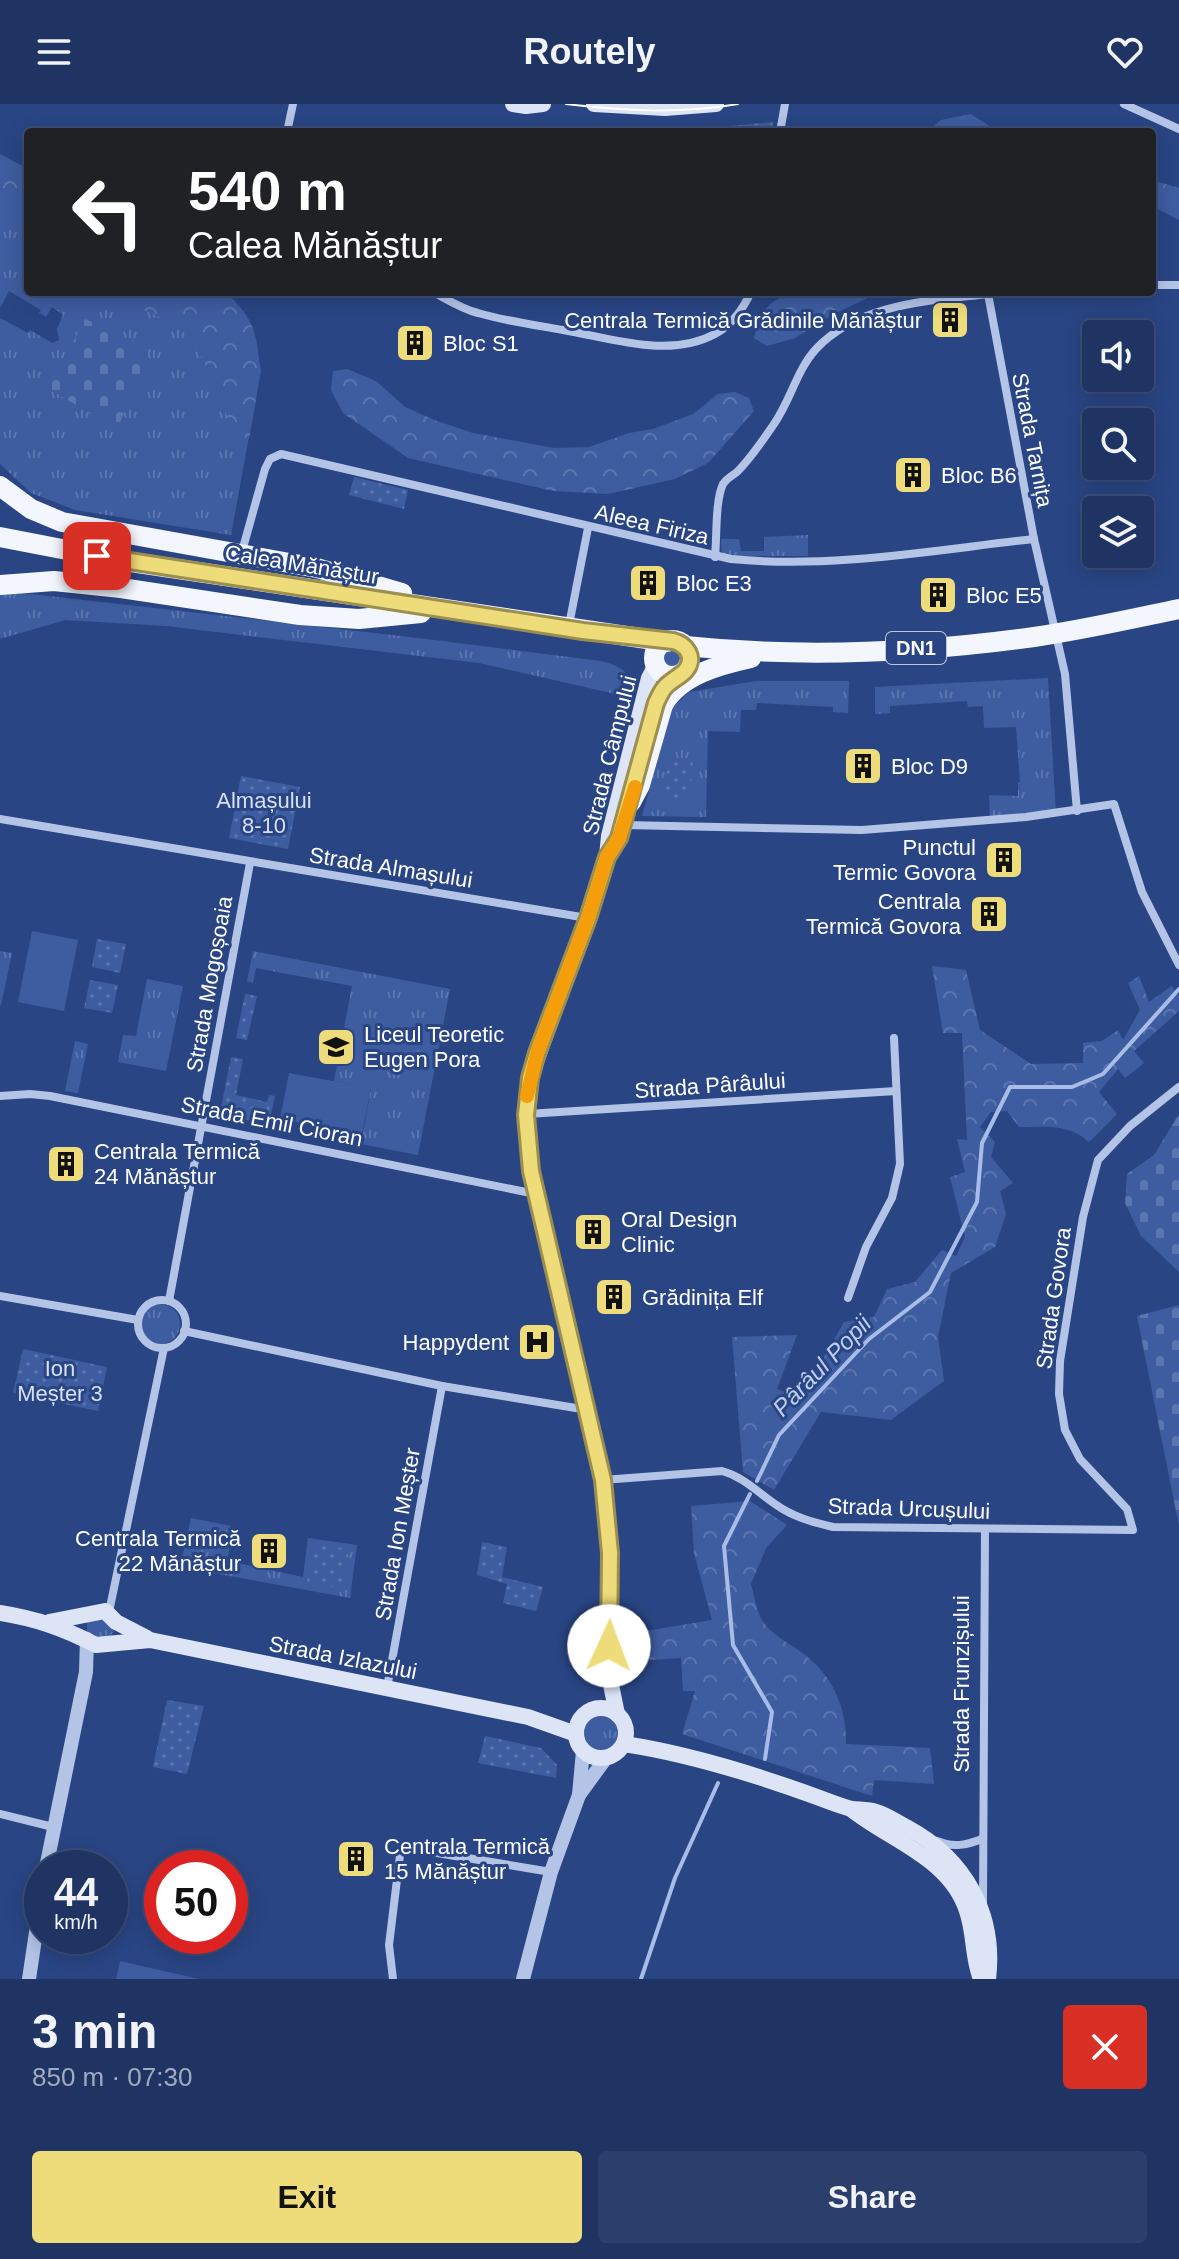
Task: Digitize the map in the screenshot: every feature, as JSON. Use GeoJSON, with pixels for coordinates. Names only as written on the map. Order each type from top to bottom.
{"type":"FeatureCollection","features":[{"type":"Feature","properties":{"kind":"main road"},"geometry":{"type":"LineString","coordinates":[[513,104],[543,104]]}},
{"type":"Feature","properties":{"kind":"main road"},"geometry":{"type":"LineString","coordinates":[[594,104],[665,108],[716,104]]}},
{"type":"Feature","properties":{"kind":"main road"},"geometry":{"type":"LineString","coordinates":[[0,486],[31,509],[62,522],[348,576],[451,611]]}},
{"type":"Feature","properties":{"kind":"main road","name":"Calea Mănăștur"},"geometry":{"type":"LineString","coordinates":[[0,537],[124,561],[451,611],[767,654]]}},
{"type":"Feature","properties":{"kind":"main road"},"geometry":{"type":"LineString","coordinates":[[0,585],[35,580],[68,582],[300,615],[359,619],[451,611]]}},
{"type":"Feature","properties":{"kind":"main road","name":"Calea Mănăștur"},"geometry":{"type":"LineString","coordinates":[[583,631],[626,643],[656,663],[666,675],[717,661],[767,654],[986,643],[1179,609]]}},
{"type":"Feature","properties":{"kind":"main road"},"geometry":{"type":"LineString","coordinates":[[583,631],[650,633],[767,654]]}},
{"type":"Feature","properties":{"kind":"main road"},"geometry":{"type":"LineString","coordinates":[[656,663],[657,650],[676,644],[690,661],[682,673]]}},
{"type":"Feature","properties":{"kind":"main road"},"geometry":{"type":"LineString","coordinates":[[631,802],[640,785],[663,705],[670,694],[701,673],[767,654]]}},
{"type":"Feature","properties":{"kind":"main road","name":"Strada Câmpului"},"geometry":{"type":"LineString","coordinates":[[622,1729],[608,1670],[610,1553],[603,1480],[536,1194],[526,1115],[530,1078],[537,1053],[588,918],[607,857],[609,836],[649,678],[656,663]]}},
{"type":"Feature","properties":{"kind":"main road","name":"Strada Câmpului"},"geometry":{"type":"LineString","coordinates":[[607,857],[624,825],[656,703],[664,687],[682,673]]}},
{"type":"Feature","properties":{"kind":"main road","name":"Strada Izlazului"},"geometry":{"type":"LineString","coordinates":[[47,1622],[100,1611],[150,1640]]}},
{"type":"Feature","properties":{"kind":"main road","name":"Strada Izlazului"},"geometry":{"type":"LineString","coordinates":[[0,1613],[47,1622],[96,1645],[150,1640],[528,1717],[583,1720],[602,1708],[622,1729],[667,1750]]}},
{"type":"Feature","properties":{"kind":"main road"},"geometry":{"type":"LineString","coordinates":[[86,1639],[83,1623],[89,1615]]}},
{"type":"Feature","properties":{"kind":"main road"},"geometry":{"type":"LineString","coordinates":[[108,1643],[117,1633],[112,1617]]}},
{"type":"Feature","properties":{"kind":"main road","name":"Strada Câmpului"},"geometry":{"type":"LineString","coordinates":[[583,1720],[608,1670]]}},
{"type":"Feature","properties":{"kind":"main road"},"geometry":{"type":"LineString","coordinates":[[583,1720],[583,1751],[598,1758],[616,1753],[622,1729]]}},
{"type":"Feature","properties":{"kind":"main road","name":"Strada Frunzișului"},"geometry":{"type":"LineString","coordinates":[[667,1750],[757,1776],[850,1808],[875,1811],[914,1831],[948,1855],[961,1869],[977,1896],[983,1914],[989,1949],[988,1979]]}},
{"type":"Feature","properties":{"kind":"main road","name":"Strada Frunzișului"},"geometry":{"type":"LineString","coordinates":[[850,1808],[868,1823],[927,1858],[953,1885],[968,1912],[975,1965],[981,1979]]}},
{"type":"Feature","properties":{"kind":"street"},"geometry":{"type":"LineString","coordinates":[[288,128],[293,104]]}},
{"type":"Feature","properties":{"kind":"street"},"geometry":{"type":"LineString","coordinates":[[781,128],[785,104]]}},
{"type":"Feature","properties":{"kind":"street"},"geometry":{"type":"LineString","coordinates":[[1124,104],[1179,129]]}},
{"type":"Feature","properties":{"kind":"street"},"geometry":{"type":"LineString","coordinates":[[1156,285],[1179,285]]}},
{"type":"Feature","properties":{"kind":"street"},"geometry":{"type":"LineString","coordinates":[[442,296],[481,314],[627,343],[664,346],[715,334],[744,308],[749,296]]}},
{"type":"Feature","properties":{"kind":"street"},"geometry":{"type":"LineString","coordinates":[[715,557],[724,483],[737,472],[772,427],[801,370],[816,349],[852,322],[875,312],[972,296]]}},
{"type":"Feature","properties":{"kind":"street","name":"Strada Tarnița"},"geometry":{"type":"LineString","coordinates":[[988,296],[1034,539],[1056,633]]}},
{"type":"Feature","properties":{"kind":"street","name":"Aleea Firiza"},"geometry":{"type":"LineString","coordinates":[[241,555],[270,459],[281,454],[715,557],[773,563],[829,561],[1034,539]]}},
{"type":"Feature","properties":{"kind":"street"},"geometry":{"type":"LineString","coordinates":[[583,631],[588,528]]}},
{"type":"Feature","properties":{"kind":"street"},"geometry":{"type":"LineString","coordinates":[[1056,633],[1065,674],[1077,811]]}},
{"type":"Feature","properties":{"kind":"street"},"geometry":{"type":"LineString","coordinates":[[624,825],[862,830],[1016,818],[1114,804],[1142,892],[1179,965]]}},
{"type":"Feature","properties":{"kind":"street","name":"Strada Almașului"},"geometry":{"type":"LineString","coordinates":[[0,819],[588,918]]}},
{"type":"Feature","properties":{"kind":"street","name":"Strada Mogoșoaia"},"geometry":{"type":"LineString","coordinates":[[169,1301],[250,863]]}},
{"type":"Feature","properties":{"kind":"street"},"geometry":{"type":"LineString","coordinates":[[848,1298],[866,1247],[892,1198],[896,1181],[900,1140],[894,1038]]}},
{"type":"Feature","properties":{"kind":"street","name":"Strada Govora"},"geometry":{"type":"LineString","coordinates":[[1133,1530],[1127,1509],[1080,1459],[1065,1430],[1059,1394],[1060,1361],[1083,1217],[1098,1160],[1130,1126],[1179,1087]]}},
{"type":"Feature","properties":{"kind":"street","name":"Strada Pârâului"},"geometry":{"type":"LineString","coordinates":[[526,1115],[896,1091]]}},
{"type":"Feature","properties":{"kind":"street","name":"Strada Emil Cioran"},"geometry":{"type":"LineString","coordinates":[[0,1096],[50,1096],[536,1194]]}},
{"type":"Feature","properties":{"kind":"street"},"geometry":{"type":"LineString","coordinates":[[0,1296],[138,1320]]}},
{"type":"Feature","properties":{"kind":"street"},"geometry":{"type":"LineString","coordinates":[[169,1301],[178,1306],[184,1315],[184,1331],[175,1344],[164,1348],[143,1339],[138,1320],[144,1308],[152,1302],[169,1301]]}},
{"type":"Feature","properties":{"kind":"street"},"geometry":{"type":"LineString","coordinates":[[184,1331],[442,1386],[589,1410]]}},
{"type":"Feature","properties":{"kind":"street"},"geometry":{"type":"LineString","coordinates":[[112,1617],[164,1348]]}},
{"type":"Feature","properties":{"kind":"street","name":"Strada Ion Meșter"},"geometry":{"type":"LineString","coordinates":[[387,1688],[442,1386]]}},
{"type":"Feature","properties":{"kind":"street","name":"Strada Urcușului"},"geometry":{"type":"LineString","coordinates":[[603,1480],[722,1471],[737,1475],[776,1505],[802,1519],[833,1527],[1133,1530]]}},
{"type":"Feature","properties":{"kind":"street","name":"Strada Frunzișului"},"geometry":{"type":"LineString","coordinates":[[983,1914],[985,1529]]}},
{"type":"Feature","properties":{"kind":"street"},"geometry":{"type":"LineString","coordinates":[[49,1850],[86,1672],[86,1639]]}},
{"type":"Feature","properties":{"kind":"street"},"geometry":{"type":"LineString","coordinates":[[86,1672],[108,1643]]}},
{"type":"Feature","properties":{"kind":"street"},"geometry":{"type":"LineString","coordinates":[[523,1979],[551,1872],[579,1795],[583,1751]]}},
{"type":"Feature","properties":{"kind":"street"},"geometry":{"type":"LineString","coordinates":[[579,1795],[606,1758]]}},
{"type":"Feature","properties":{"kind":"street"},"geometry":{"type":"LineString","coordinates":[[0,1814],[53,1827]]}},
{"type":"Feature","properties":{"kind":"street","name":"Strada Frunzișului"},"geometry":{"type":"LineString","coordinates":[[914,1831],[948,1846],[968,1845],[982,1839]]}},
{"type":"Feature","properties":{"kind":"street"},"geometry":{"type":"LineString","coordinates":[[393,1979],[389,1945],[401,1847],[551,1872]]}},
{"type":"Feature","properties":{"kind":"street"},"geometry":{"type":"LineString","coordinates":[[29,1979],[33,1954]]}},
{"type":"Feature","properties":{"kind":"green space"},"geometry":{"type":"Polygon","coordinates":[[[971,114],[992,128],[932,128],[941,120],[971,114]]]}},
{"type":"Feature","properties":{"kind":"green space"},"geometry":{"type":"Polygon","coordinates":[[[773,122],[772,128],[709,128],[773,122]]]}},
{"type":"Feature","properties":{"kind":"green space"},"geometry":{"type":"Polygon","coordinates":[[[0,154],[24,167],[24,225],[0,208],[0,154]]]}},
{"type":"Feature","properties":{"kind":"green space"},"geometry":{"type":"Polygon","coordinates":[[[0,155],[24,167],[24,296],[228,296],[234,300],[253,328],[261,371],[231,535],[75,510],[31,493],[0,464],[0,318],[52,343],[59,340],[57,329],[63,315],[52,307],[46,317],[39,313],[41,310],[9,291],[0,308],[0,155]]]}},
{"type":"Feature","properties":{"kind":"green space"},"geometry":{"type":"Polygon","coordinates":[[[1156,181],[1179,188],[1179,220],[1156,208],[1156,181]]]}},
{"type":"Feature","properties":{"kind":"green space"},"geometry":{"type":"Polygon","coordinates":[[[101,296],[227,296],[239,306],[250,322],[259,359],[249,439],[237,431],[228,418],[192,341],[171,323],[101,296]]]}},
{"type":"Feature","properties":{"kind":"green space"},"geometry":{"type":"Polygon","coordinates":[[[785,296],[872,296],[795,338],[767,346],[754,338],[767,308],[785,296]]]}},
{"type":"Feature","properties":{"kind":"green space"},"geometry":{"type":"Polygon","coordinates":[[[85,319],[151,350],[117,429],[49,389],[85,319]]]}},
{"type":"Feature","properties":{"kind":"green space"},"geometry":{"type":"Polygon","coordinates":[[[347,369],[376,381],[405,407],[437,421],[473,433],[554,448],[589,447],[629,433],[653,429],[693,414],[718,394],[735,392],[749,398],[754,411],[708,463],[675,479],[608,494],[553,491],[408,458],[343,413],[331,390],[333,371],[347,369]]]}},
{"type":"Feature","properties":{"kind":"green space"},"geometry":{"type":"Polygon","coordinates":[[[354,477],[408,490],[404,509],[349,495],[354,477]]]}},
{"type":"Feature","properties":{"kind":"green space"},"geometry":{"type":"Polygon","coordinates":[[[808,535],[808,556],[722,556],[721,539],[739,539],[741,551],[764,551],[764,537],[808,535]]]}},
{"type":"Feature","properties":{"kind":"green space"},"geometry":{"type":"Polygon","coordinates":[[[13,592],[601,661],[625,672],[633,698],[479,663],[166,626],[65,620],[0,639],[0,595],[13,592]]]}},
{"type":"Feature","properties":{"kind":"green space"},"geometry":{"type":"Polygon","coordinates":[[[672,645],[682,649],[686,659],[682,669],[672,673],[662,669],[658,659],[662,649],[672,645]]]}},
{"type":"Feature","properties":{"kind":"green space"},"geometry":{"type":"Polygon","coordinates":[[[1048,678],[1056,814],[990,820],[989,795],[1018,796],[1020,782],[1016,727],[984,728],[983,706],[968,707],[967,701],[890,706],[890,713],[875,714],[875,687],[1048,678]]]}},
{"type":"Feature","properties":{"kind":"green space"},"geometry":{"type":"Polygon","coordinates":[[[756,681],[849,681],[848,713],[833,712],[833,707],[757,703],[756,710],[741,710],[740,732],[708,731],[706,817],[642,816],[672,708],[689,692],[756,681]]]}},
{"type":"Feature","properties":{"kind":"green space"},"geometry":{"type":"Polygon","coordinates":[[[668,760],[693,760],[690,801],[665,799],[668,760]]]}},
{"type":"Feature","properties":{"kind":"green space","name":"Almașului 8-10"},"geometry":{"type":"Polygon","coordinates":[[[241,776],[300,787],[288,849],[229,838],[241,776]]]}},
{"type":"Feature","properties":{"kind":"green space"},"geometry":{"type":"Polygon","coordinates":[[[32,931],[78,940],[64,1011],[18,1002],[32,931]]]}},
{"type":"Feature","properties":{"kind":"green space"},"geometry":{"type":"Polygon","coordinates":[[[97,939],[126,944],[120,973],[92,967],[97,939]]]}},
{"type":"Feature","properties":{"kind":"green space"},"geometry":{"type":"Polygon","coordinates":[[[0,951],[12,953],[1,1005],[0,1005],[0,951]]]}},
{"type":"Feature","properties":{"kind":"green space"},"geometry":{"type":"Polygon","coordinates":[[[253,951],[450,989],[418,1155],[361,1144],[371,1089],[334,1081],[352,986],[256,968],[253,983],[247,981],[253,951]]]}},
{"type":"Feature","properties":{"kind":"green space"},"geometry":{"type":"Polygon","coordinates":[[[932,966],[966,970],[980,1030],[1031,1064],[1083,1063],[1083,1043],[1102,1041],[1118,1030],[1123,1040],[1140,1010],[1128,983],[1139,976],[1149,1002],[1172,986],[1179,996],[1179,1011],[1134,1051],[1144,1063],[1125,1078],[1118,1069],[1099,1092],[1117,1114],[1089,1142],[1065,1129],[1019,1127],[1007,1111],[991,1112],[980,1127],[995,1142],[991,1157],[1013,1183],[1000,1191],[1006,1214],[995,1247],[951,1273],[938,1337],[944,1381],[891,1420],[821,1412],[774,1490],[743,1472],[732,1337],[797,1335],[777,1389],[801,1398],[844,1322],[874,1317],[887,1289],[915,1282],[942,1250],[956,1256],[965,1237],[950,1177],[965,1172],[957,1139],[967,1140],[962,1033],[943,1033],[932,966]]]}},
{"type":"Feature","properties":{"kind":"green space"},"geometry":{"type":"Polygon","coordinates":[[[147,979],[183,986],[166,1071],[118,1062],[123,1035],[136,1036],[147,979]]]}},
{"type":"Feature","properties":{"kind":"green space"},"geometry":{"type":"Polygon","coordinates":[[[90,980],[118,985],[112,1013],[84,1008],[90,980]]]}},
{"type":"Feature","properties":{"kind":"green space"},"geometry":{"type":"Polygon","coordinates":[[[245,994],[257,996],[247,1040],[236,1038],[245,994]]]}},
{"type":"Feature","properties":{"kind":"green space"},"geometry":{"type":"Polygon","coordinates":[[[75,1041],[88,1044],[78,1093],[65,1091],[75,1041]]]}},
{"type":"Feature","properties":{"kind":"green space"},"geometry":{"type":"Polygon","coordinates":[[[231,1057],[243,1059],[236,1095],[267,1102],[269,1095],[275,1096],[269,1124],[229,1117],[221,1108],[231,1057]]]}},
{"type":"Feature","properties":{"kind":"green space"},"geometry":{"type":"Polygon","coordinates":[[[289,1073],[371,1088],[362,1134],[280,1119],[289,1073]]]}},
{"type":"Feature","properties":{"kind":"green space"},"geometry":{"type":"Polygon","coordinates":[[[1179,1114],[1179,1272],[1141,1236],[1125,1203],[1127,1174],[1154,1155],[1179,1114]]]}},
{"type":"Feature","properties":{"kind":"green space"},"geometry":{"type":"Polygon","coordinates":[[[160,1304],[174,1310],[180,1324],[174,1338],[160,1344],[146,1338],[140,1324],[146,1310],[160,1304]]]}},
{"type":"Feature","properties":{"kind":"green space"},"geometry":{"type":"Polygon","coordinates":[[[1179,1305],[1179,1526],[1137,1316],[1179,1305]]]}},
{"type":"Feature","properties":{"kind":"green space","name":"Ion Meșter 3"},"geometry":{"type":"Polygon","coordinates":[[[23,1349],[107,1367],[98,1411],[13,1393],[23,1349]]]}},
{"type":"Feature","properties":{"kind":"green space"},"geometry":{"type":"Polygon","coordinates":[[[750,1501],[787,1525],[766,1548],[751,1584],[762,1620],[775,1634],[812,1661],[829,1681],[844,1717],[846,1744],[930,1748],[934,1784],[874,1780],[872,1796],[682,1734],[695,1691],[683,1691],[681,1658],[620,1662],[627,1634],[712,1620],[694,1553],[691,1506],[750,1501]]]}},
{"type":"Feature","properties":{"kind":"green space"},"geometry":{"type":"Polygon","coordinates":[[[191,1518],[231,1526],[228,1561],[303,1577],[308,1538],[357,1545],[350,1598],[180,1567],[191,1518]]]}},
{"type":"Feature","properties":{"kind":"green space"},"geometry":{"type":"Polygon","coordinates":[[[482,1542],[507,1547],[502,1577],[543,1587],[536,1611],[503,1603],[507,1584],[477,1575],[482,1542]]]}},
{"type":"Feature","properties":{"kind":"green space"},"geometry":{"type":"Polygon","coordinates":[[[313,1544],[349,1549],[344,1589],[307,1582],[313,1544]]]}},
{"type":"Feature","properties":{"kind":"green space"},"geometry":{"type":"Polygon","coordinates":[[[97,1614],[115,1630],[106,1641],[87,1632],[87,1623],[97,1614]]]}},
{"type":"Feature","properties":{"kind":"green space"},"geometry":{"type":"Polygon","coordinates":[[[167,1700],[204,1706],[187,1774],[153,1767],[167,1700]]]}},
{"type":"Feature","properties":{"kind":"green space"},"geometry":{"type":"Polygon","coordinates":[[[601,1713],[615,1719],[621,1733],[615,1747],[601,1753],[587,1747],[581,1733],[587,1719],[601,1713]]]}},
{"type":"Feature","properties":{"kind":"green space"},"geometry":{"type":"Polygon","coordinates":[[[485,1736],[541,1748],[557,1765],[556,1778],[478,1763],[485,1736]]]}},
{"type":"Feature","properties":{"kind":"green space"},"geometry":{"type":"Polygon","coordinates":[[[120,1961],[199,1979],[116,1979],[120,1961]]]}},
{"type":"Feature","properties":{"kind":"waterway","name":"Pârâul Popii"},"geometry":{"type":"LineString","coordinates":[[757,1481],[779,1435],[869,1339],[930,1292],[977,1202],[982,1143],[1010,1087],[1072,1087],[1103,1074],[1179,989]]}},
{"type":"Feature","properties":{"kind":"waterway","name":"Pârâul Popii"},"geometry":{"type":"LineString","coordinates":[[750,1494],[724,1546],[733,1645],[772,1712],[765,1759]]}},
{"type":"Feature","properties":{"kind":"waterway","name":"Pârâul Popii"},"geometry":{"type":"LineString","coordinates":[[641,1979],[675,1878],[718,1783]]}},
{"type":"Feature","properties":{"kind":"tram line"},"geometry":{"type":"LineString","coordinates":[[566,104],[652,110],[738,104]]}},
{"type":"Feature","properties":{"kind":"slow traffic"},"geometry":{"type":"LineString","coordinates":[[527,1096],[537,1053],[588,918],[607,857],[619,838],[635,787]]}},
{"type":"Feature","properties":{"kind":"place","name":"Centrala Termică Grădinile Mănăștur"},"geometry":{"type":"Point","coordinates":[950,320]}},
{"type":"Feature","properties":{"kind":"place","name":"Bloc S1"},"geometry":{"type":"Point","coordinates":[415,343]}},
{"type":"Feature","properties":{"kind":"place","name":"Bloc B6"},"geometry":{"type":"Point","coordinates":[913,475]}},
{"type":"Feature","properties":{"kind":"place","name":"Bloc E3"},"geometry":{"type":"Point","coordinates":[648,583]}},
{"type":"Feature","properties":{"kind":"place","name":"Bloc E5"},"geometry":{"type":"Point","coordinates":[938,595]}},
{"type":"Feature","properties":{"kind":"place","name":"Bloc D9"},"geometry":{"type":"Point","coordinates":[863,766]}},
{"type":"Feature","properties":{"kind":"place","name":"Punctul Termic Govora"},"geometry":{"type":"Point","coordinates":[1004,860]}},
{"type":"Feature","properties":{"kind":"place","name":"Centrala Termică Govora"},"geometry":{"type":"Point","coordinates":[989,914]}},
{"type":"Feature","properties":{"kind":"place","name":"Liceul Teoretic Eugen Pora"},"geometry":{"type":"Point","coordinates":[336,1047]}},
{"type":"Feature","properties":{"kind":"place","name":"Centrala Termică 24 Mănăștur"},"geometry":{"type":"Point","coordinates":[66,1164]}},
{"type":"Feature","properties":{"kind":"place","name":"Oral Design Clinic"},"geometry":{"type":"Point","coordinates":[593,1232]}},
{"type":"Feature","properties":{"kind":"place","name":"Grădinița Elf"},"geometry":{"type":"Point","coordinates":[614,1297]}},
{"type":"Feature","properties":{"kind":"place","name":"Happydent"},"geometry":{"type":"Point","coordinates":[537,1342]}},
{"type":"Feature","properties":{"kind":"place","name":"Centrala Termică 22 Mănăștur"},"geometry":{"type":"Point","coordinates":[269,1551]}},
{"type":"Feature","properties":{"kind":"place","name":"Centrala Termică 15 Mănăștur"},"geometry":{"type":"Point","coordinates":[356,1859]}},
{"type":"Feature","properties":{"kind":"route"},"geometry":{"type":"LineString","coordinates":[[97,556],[583,631],[680,642],[690,654],[686,670],[664,687],[656,703],[631,802],[619,838],[607,857],[588,918],[537,1053],[527,1096],[531,1171],[603,1480],[610,1553],[609,1646]]}}]}
